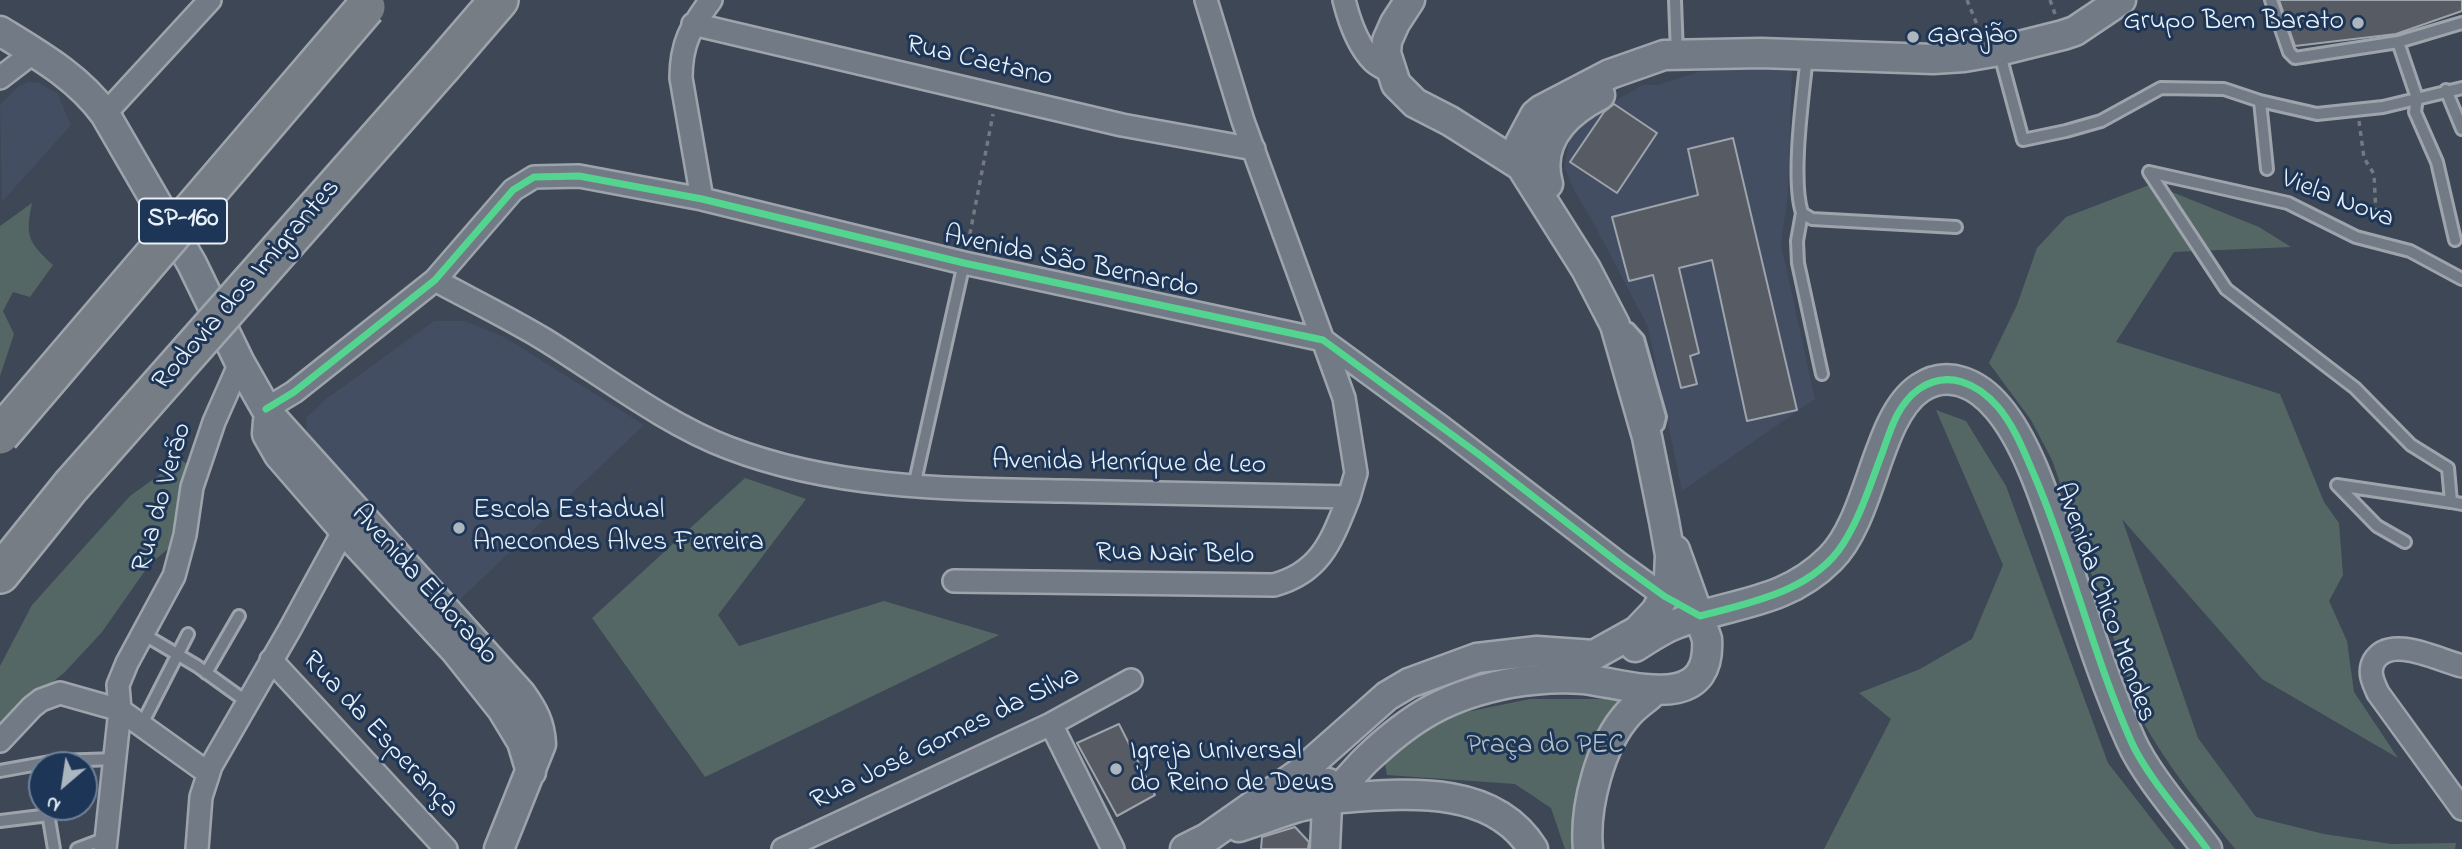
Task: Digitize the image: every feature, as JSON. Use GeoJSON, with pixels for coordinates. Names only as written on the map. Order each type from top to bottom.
{"type":"FeatureCollection","features":[{"type":"Feature","properties":{"kind":"highway","name":"Rodovia dos Imigrantes"},"geometry":{"type":"LineString","coordinates":[[0,573],[71,486],[499,0]]}},
{"type":"Feature","properties":{"kind":"highway","name":"SP-160"},"geometry":{"type":"LineString","coordinates":[[0,435],[369,4]]}},
{"type":"Feature","properties":{"kind":"main road"},"geometry":{"type":"LineString","coordinates":[[1410,0],[1387,41],[1386,53],[1392,73],[1402,90],[1415,103],[1450,121],[1500,130],[1533,157]]}},
{"type":"Feature","properties":{"kind":"main road"},"geometry":{"type":"LineString","coordinates":[[1594,655],[1637,631],[1656,611],[1670,577],[1670,555],[1647,437],[1615,325],[1564,233],[1533,157],[1535,115],[1559,99],[1610,74],[1652,59],[1677,54],[1807,54],[1933,59],[1994,53],[2075,31],[2121,0]]}},
{"type":"Feature","properties":{"kind":"main road","name":"Avenida Eldorado"},"geometry":{"type":"LineString","coordinates":[[0,31],[81,85],[105,114],[192,264],[267,412],[351,523],[462,644],[521,694],[536,715],[541,730],[541,744],[499,849]]}},
{"type":"Feature","properties":{"kind":"main road","name":"Avenida Chico Mendes"},"geometry":{"type":"LineString","coordinates":[[1375,706],[1409,683],[1477,658],[1537,651],[1606,656],[1623,654],[1675,624],[1764,600],[1806,579],[1831,559],[1842,545],[1852,527],[1895,418],[1908,398],[1922,387],[1942,379],[1961,381],[1981,390],[2000,409],[2021,445],[2046,502],[2116,707],[2132,745],[2207,849]]}},
{"type":"Feature","properties":{"kind":"main road"},"geometry":{"type":"LineString","coordinates":[[1326,799],[1412,719],[1430,708],[1473,692],[1538,680],[1581,679],[1654,691],[1685,686],[1696,678],[1705,666],[1708,654],[1707,639],[1664,521]]}},
{"type":"Feature","properties":{"kind":"main road"},"geometry":{"type":"LineString","coordinates":[[1664,596],[1700,616]]}},
{"type":"Feature","properties":{"kind":"main road"},"geometry":{"type":"LineString","coordinates":[[1588,849],[1590,802],[1605,755],[1628,714],[1654,691]]}},
{"type":"Feature","properties":{"kind":"main road"},"geometry":{"type":"LineString","coordinates":[[1325,849],[1328,784],[1338,761],[1375,706]]}},
{"type":"Feature","properties":{"kind":"main road"},"geometry":{"type":"LineString","coordinates":[[1196,843],[1301,772],[1375,706]]}},
{"type":"Feature","properties":{"kind":"main road"},"geometry":{"type":"LineString","coordinates":[[1196,843],[1326,799],[1388,795],[1446,797],[1481,806],[1504,817],[1523,834],[1533,849]]}},
{"type":"Feature","properties":{"kind":"street"},"geometry":{"type":"LineString","coordinates":[[105,114],[210,0]]}},
{"type":"Feature","properties":{"kind":"street"},"geometry":{"type":"LineString","coordinates":[[702,199],[681,78],[681,59],[693,24],[711,0]]}},
{"type":"Feature","properties":{"kind":"street"},"geometry":{"type":"LineString","coordinates":[[1206,0],[1243,121],[1343,398],[1356,472],[1349,497]]}},
{"type":"Feature","properties":{"kind":"street"},"geometry":{"type":"LineString","coordinates":[[1344,0],[1353,27],[1367,52],[1373,61],[1392,73]]}},
{"type":"Feature","properties":{"kind":"street","name":"Rua Caetano"},"geometry":{"type":"LineString","coordinates":[[693,24],[1122,125],[1254,149]]}},
{"type":"Feature","properties":{"kind":"street"},"geometry":{"type":"LineString","coordinates":[[0,78],[34,52]]}},
{"type":"Feature","properties":{"kind":"street","name":"Avenida São Bernardo"},"geometry":{"type":"LineString","coordinates":[[267,412],[435,280],[513,190],[534,177],[579,176],[702,199],[964,264],[1323,340],[1664,596]]}},
{"type":"Feature","properties":{"kind":"street","name":"Avenida Henríque de Leo"},"geometry":{"type":"LineString","coordinates":[[435,280],[540,337],[681,424],[727,448],[797,470],[838,479],[993,490],[1349,497]]}},
{"type":"Feature","properties":{"kind":"street","name":"Rua do Verão"},"geometry":{"type":"LineString","coordinates":[[105,844],[116,759],[120,710],[118,685],[174,576],[185,535],[192,487],[214,422],[240,363]]}},
{"type":"Feature","properties":{"kind":"street","name":"Rua Nair Belo"},"geometry":{"type":"LineString","coordinates":[[954,580],[1274,585],[1292,580],[1317,562],[1331,540],[1349,497]]}},
{"type":"Feature","properties":{"kind":"street"},"geometry":{"type":"LineString","coordinates":[[197,849],[201,797],[219,749],[351,523]]}},
{"type":"Feature","properties":{"kind":"street"},"geometry":{"type":"LineString","coordinates":[[2462,666],[2398,648],[2385,650],[2376,658],[2371,668],[2372,680],[2378,692],[2462,809]]}},
{"type":"Feature","properties":{"kind":"street","name":"Rua da Esperança"},"geometry":{"type":"LineString","coordinates":[[271,660],[446,849]]}},
{"type":"Feature","properties":{"kind":"street","name":"Rua José Gomes da Silva"},"geometry":{"type":"LineString","coordinates":[[783,849],[1051,724],[1131,680]]}},
{"type":"Feature","properties":{"kind":"street"},"geometry":{"type":"LineString","coordinates":[[0,741],[32,707],[51,695],[60,693],[120,710],[208,773]]}},
{"type":"Feature","properties":{"kind":"street"},"geometry":{"type":"LineString","coordinates":[[1051,724],[1114,849]]}},
{"type":"Feature","properties":{"kind":"lane"},"geometry":{"type":"LineString","coordinates":[[1675,0],[1677,54]]}},
{"type":"Feature","properties":{"kind":"lane"},"geometry":{"type":"LineString","coordinates":[[2272,0],[2288,52],[2295,58],[2398,42],[2462,23]]}},
{"type":"Feature","properties":{"kind":"lane"},"geometry":{"type":"LineString","coordinates":[[2398,42],[2417,98],[2415,112],[2437,162],[2455,240]]}},
{"type":"Feature","properties":{"kind":"lane"},"geometry":{"type":"LineString","coordinates":[[1994,53],[2023,140],[2101,121],[2161,89],[2224,89],[2260,101],[2317,114],[2383,107],[2462,88]]}},
{"type":"Feature","properties":{"kind":"lane"},"geometry":{"type":"LineString","coordinates":[[1807,54],[1799,159],[1799,197],[1802,213],[1797,241],[1798,263],[1822,374]]}},
{"type":"Feature","properties":{"kind":"lane"},"geometry":{"type":"LineString","coordinates":[[2446,90],[2462,130]]}},
{"type":"Feature","properties":{"kind":"lane"},"geometry":{"type":"LineString","coordinates":[[2260,101],[2267,169]]}},
{"type":"Feature","properties":{"kind":"lane","name":"Viela Nova"},"geometry":{"type":"LineString","coordinates":[[2457,503],[2448,468],[2411,445],[2355,388],[2225,289],[2149,172],[2288,203],[2356,237],[2410,251],[2462,279]]}},
{"type":"Feature","properties":{"kind":"lane"},"geometry":{"type":"LineString","coordinates":[[1802,213],[1812,219],[1956,227]]}},
{"type":"Feature","properties":{"kind":"lane"},"geometry":{"type":"LineString","coordinates":[[914,486],[964,264]]}},
{"type":"Feature","properties":{"kind":"lane"},"geometry":{"type":"LineString","coordinates":[[2405,542],[2377,526],[2337,485],[2457,503]]}},
{"type":"Feature","properties":{"kind":"lane"},"geometry":{"type":"LineString","coordinates":[[206,673],[239,616]]}},
{"type":"Feature","properties":{"kind":"lane"},"geometry":{"type":"LineString","coordinates":[[143,634],[247,702]]}},
{"type":"Feature","properties":{"kind":"lane"},"geometry":{"type":"LineString","coordinates":[[141,726],[188,634]]}},
{"type":"Feature","properties":{"kind":"lane"},"geometry":{"type":"LineString","coordinates":[[98,761],[116,759]]}},
{"type":"Feature","properties":{"kind":"lane"},"geometry":{"type":"LineString","coordinates":[[0,771],[28,766]]}},
{"type":"Feature","properties":{"kind":"lane"},"geometry":{"type":"LineString","coordinates":[[0,821],[28,815]]}},
{"type":"Feature","properties":{"kind":"lane"},"geometry":{"type":"LineString","coordinates":[[50,821],[54,849]]}},
{"type":"Feature","properties":{"kind":"lane"},"geometry":{"type":"LineString","coordinates":[[77,849],[105,844]]}},
{"type":"Feature","properties":{"kind":"path"},"geometry":{"type":"LineString","coordinates":[[1967,0],[1994,53]]}},
{"type":"Feature","properties":{"kind":"path"},"geometry":{"type":"LineString","coordinates":[[964,264],[996,96]]}},
{"type":"Feature","properties":{"kind":"path"},"geometry":{"type":"LineString","coordinates":[[2358,109],[2364,158],[2374,174],[2376,214]]}},
{"type":"Feature","properties":{"kind":"shaded area"},"geometry":{"type":"Polygon","coordinates":[[[1724,64],[1792,68],[1788,194],[1781,244],[1815,399],[1682,491],[1648,327],[1564,167],[1569,141],[1580,123],[1599,110],[1643,85],[1658,85],[1724,64]]]}},
{"type":"Feature","properties":{"kind":"shaded area"},"geometry":{"type":"Polygon","coordinates":[[[28,82],[39,83],[57,93],[71,125],[2,202],[0,105],[18,87],[28,82]]]}},
{"type":"Feature","properties":{"kind":"shaded area","name":"Escola Estadual Anecondes Alves Ferreira"},"geometry":{"type":"Polygon","coordinates":[[[434,321],[465,321],[506,338],[644,425],[452,607],[313,448],[307,435],[306,418],[326,399],[434,321]]]}},
{"type":"Feature","properties":{"kind":"green space"},"geometry":{"type":"Polygon","coordinates":[[[2152,184],[2259,227],[2291,247],[2174,252],[2116,342],[2280,394],[2324,502],[2339,523],[2343,575],[2329,601],[2347,641],[2354,692],[2398,758],[2262,679],[2122,519],[2198,738],[2256,817],[2324,834],[2391,844],[2456,843],[2455,849],[2235,849],[2197,802],[2142,720],[2052,460],[2031,420],[1989,363],[2017,305],[2037,248],[2066,217],[2152,184]]]}},
{"type":"Feature","properties":{"kind":"green space"},"geometry":{"type":"Polygon","coordinates":[[[32,203],[30,238],[53,265],[30,297],[13,292],[3,311],[14,334],[0,376],[0,226],[32,203]]]}},
{"type":"Feature","properties":{"kind":"green space"},"geometry":{"type":"Polygon","coordinates":[[[1936,410],[1966,421],[2006,486],[2108,763],[2175,849],[1824,849],[1891,719],[1859,693],[1920,669],[1972,639],[2003,565],[1936,410]]]}},
{"type":"Feature","properties":{"kind":"green space"},"geometry":{"type":"Polygon","coordinates":[[[180,460],[191,466],[175,543],[149,565],[102,632],[64,673],[0,723],[0,666],[32,605],[130,496],[180,460]]]}},
{"type":"Feature","properties":{"kind":"green space"},"geometry":{"type":"Polygon","coordinates":[[[745,478],[806,499],[718,615],[739,646],[884,601],[999,635],[705,777],[592,618],[745,478]]]}},
{"type":"Feature","properties":{"kind":"green space","name":"Praça do PEC"},"geometry":{"type":"Polygon","coordinates":[[[1530,699],[1622,699],[1581,781],[1574,849],[1565,849],[1551,808],[1515,784],[1387,775],[1384,759],[1419,729],[1447,716],[1530,699]]]}},
{"type":"Feature","properties":{"kind":"building","name":"Grupo Bem Barato"},"geometry":{"type":"Polygon","coordinates":[[[2279,0],[2462,0],[2462,11],[2396,34],[2295,46],[2279,0]]]}},
{"type":"Feature","properties":{"kind":"building"},"geometry":{"type":"Polygon","coordinates":[[[1614,104],[1657,133],[1617,193],[1570,162],[1604,112],[1614,104]]]}},
{"type":"Feature","properties":{"kind":"building"},"geometry":{"type":"Polygon","coordinates":[[[1733,138],[1797,410],[1747,421],[1712,260],[1679,268],[1699,353],[1690,356],[1697,384],[1681,388],[1653,275],[1629,281],[1612,217],[1698,195],[1688,149],[1733,138]]]}},
{"type":"Feature","properties":{"kind":"building","name":"Igreja Universal do Reino de Deus"},"geometry":{"type":"Polygon","coordinates":[[[1119,724],[1155,795],[1117,816],[1077,743],[1119,724]]]}},
{"type":"Feature","properties":{"kind":"building"},"geometry":{"type":"Polygon","coordinates":[[[1295,827],[1309,842],[1308,849],[1261,849],[1262,837],[1295,827]]]}},
{"type":"Feature","properties":{"kind":"cycle path"},"geometry":{"type":"LineString","coordinates":[[266,409],[294,392],[435,280],[513,190],[534,177],[579,176],[702,199],[964,263],[1323,340],[1481,456],[1620,564],[1664,596],[1700,616],[1779,593],[1798,584],[1830,560],[1855,522],[1900,409],[1912,395],[1930,383],[1941,380],[1962,382],[1990,399],[2015,432],[2048,510],[2105,676],[2131,741],[2156,782],[2207,849]]}},
{"type":"Feature","properties":{"kind":"place","name":"Grupo Bem Barato"},"geometry":{"type":"Point","coordinates":[2358,23]}},
{"type":"Feature","properties":{"kind":"place","name":"Garajão"},"geometry":{"type":"Point","coordinates":[1913,37]}},
{"type":"Feature","properties":{"kind":"place","name":"Escola Estadual Anecondes Alves Ferreira"},"geometry":{"type":"Point","coordinates":[459,528]}},
{"type":"Feature","properties":{"kind":"place","name":"Igreja Universal do Reino de Deus"},"geometry":{"type":"Point","coordinates":[1116,769]}}]}
